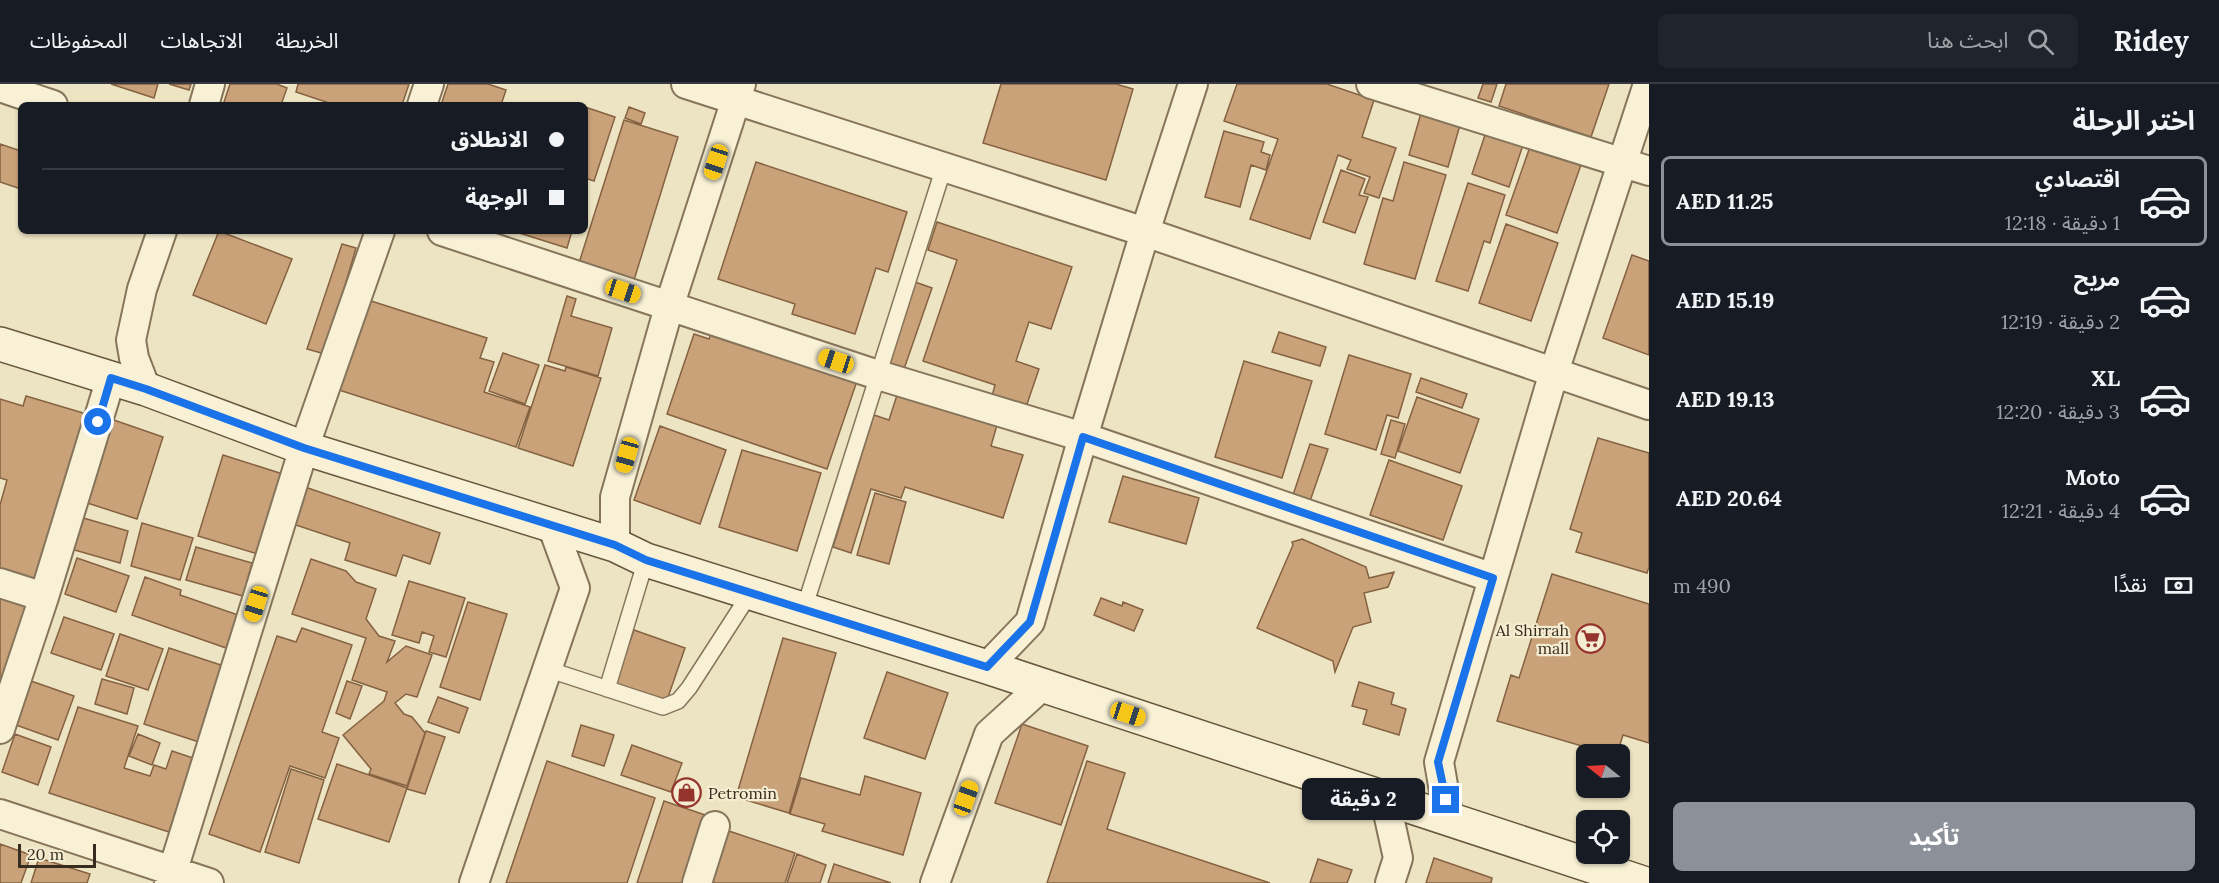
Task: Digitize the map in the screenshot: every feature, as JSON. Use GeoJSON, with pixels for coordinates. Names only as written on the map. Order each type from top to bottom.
{"type":"FeatureCollection","features":[{"type":"Feature","properties":{"kind":"street"},"geometry":{"type":"LineString","coordinates":[[205,102],[210,84]]}},
{"type":"Feature","properties":{"kind":"street"},"geometry":{"type":"LineString","coordinates":[[423,102],[429,84]]}},
{"type":"Feature","properties":{"kind":"street"},"geometry":{"type":"LineString","coordinates":[[686,84],[738,92],[944,167],[1144,232],[1649,405]]}},
{"type":"Feature","properties":{"kind":"street"},"geometry":{"type":"LineString","coordinates":[[987,667],[1030,622],[1144,232],[1193,84]]}},
{"type":"Feature","properties":{"kind":"street"},"geometry":{"type":"LineString","coordinates":[[1371,84],[1636,167]]}},
{"type":"Feature","properties":{"kind":"street"},"geometry":{"type":"LineString","coordinates":[[1449,820],[1438,762],[1554,372],[1636,167],[1648,84]]}},
{"type":"Feature","properties":{"kind":"street"},"geometry":{"type":"LineString","coordinates":[[0,87],[44,102]]}},
{"type":"Feature","properties":{"kind":"street"},"geometry":{"type":"LineString","coordinates":[[615,545],[615,497],[669,307],[738,92]]}},
{"type":"Feature","properties":{"kind":"street"},"geometry":{"type":"LineString","coordinates":[[146,389],[134,358],[131,340],[142,289],[161,234]]}},
{"type":"Feature","properties":{"kind":"street"},"geometry":{"type":"LineString","coordinates":[[171,877],[304,448],[379,234]]}},
{"type":"Feature","properties":{"kind":"street"},"geometry":{"type":"LineString","coordinates":[[451,234],[878,375],[1083,437],[1493,578]]}},
{"type":"Feature","properties":{"kind":"street"},"geometry":{"type":"LineString","coordinates":[[0,344],[146,389],[304,448],[554,528],[615,545],[646,560],[987,667],[1643,883]]}},
{"type":"Feature","properties":{"kind":"street"},"geometry":{"type":"LineString","coordinates":[[0,729],[44,597],[111,378]]}},
{"type":"Feature","properties":{"kind":"street"},"geometry":{"type":"LineString","coordinates":[[474,883],[574,588],[554,528]]}},
{"type":"Feature","properties":{"kind":"street"},"geometry":{"type":"LineString","coordinates":[[0,583],[44,597]]}},
{"type":"Feature","properties":{"kind":"street"},"geometry":{"type":"LineString","coordinates":[[935,883],[989,734],[1042,686]]}},
{"type":"Feature","properties":{"kind":"street"},"geometry":{"type":"LineString","coordinates":[[1385,799],[1398,858],[1390,883]]}},
{"type":"Feature","properties":{"kind":"street"},"geometry":{"type":"LineString","coordinates":[[0,814],[171,877],[209,883]]}},
{"type":"Feature","properties":{"kind":"street"},"geometry":{"type":"LineString","coordinates":[[697,883],[715,826]]}},
{"type":"Feature","properties":{"kind":"lane"},"geometry":{"type":"LineString","coordinates":[[804,609],[944,167]]}},
{"type":"Feature","properties":{"kind":"lane"},"geometry":{"type":"LineString","coordinates":[[607,689],[646,560]]}},
{"type":"Feature","properties":{"kind":"lane"},"geometry":{"type":"LineString","coordinates":[[547,669],[663,707],[678,701],[751,592]]}},
{"type":"Feature","properties":{"kind":"building"},"geometry":{"type":"Polygon","coordinates":[[[111,84],[158,84],[154,98],[111,84]]]}},
{"type":"Feature","properties":{"kind":"building"},"geometry":{"type":"Polygon","coordinates":[[[169,84],[191,84],[189,90],[169,84]]]}},
{"type":"Feature","properties":{"kind":"building"},"geometry":{"type":"Polygon","coordinates":[[[230,84],[277,84],[287,88],[282,102],[224,102],[230,84]]]}},
{"type":"Feature","properties":{"kind":"building"},"geometry":{"type":"Polygon","coordinates":[[[298,84],[409,84],[403,102],[326,102],[296,92],[298,84]]]}},
{"type":"Feature","properties":{"kind":"building"},"geometry":{"type":"Polygon","coordinates":[[[448,84],[488,84],[506,90],[502,102],[442,102],[448,84]]]}},
{"type":"Feature","properties":{"kind":"building"},"geometry":{"type":"Polygon","coordinates":[[[1001,84],[1116,84],[1133,89],[1106,180],[983,143],[1001,84]]]}},
{"type":"Feature","properties":{"kind":"building"},"geometry":{"type":"Polygon","coordinates":[[[1237,84],[1327,84],[1374,100],[1362,137],[1396,148],[1379,198],[1364,193],[1370,177],[1347,169],[1351,160],[1338,155],[1310,239],[1250,219],[1278,139],[1224,121],[1237,84]]]}},
{"type":"Feature","properties":{"kind":"building"},"geometry":{"type":"Polygon","coordinates":[[[1483,84],[1497,84],[1491,102],[1478,98],[1483,84]]]}},
{"type":"Feature","properties":{"kind":"building"},"geometry":{"type":"Polygon","coordinates":[[[1506,84],[1609,84],[1591,137],[1499,106],[1506,84]]]}},
{"type":"Feature","properties":{"kind":"building"},"geometry":{"type":"Polygon","coordinates":[[[1423,106],[1462,118],[1448,167],[1409,155],[1423,106]]]}},
{"type":"Feature","properties":{"kind":"building"},"geometry":{"type":"Polygon","coordinates":[[[629,107],[645,113],[641,124],[625,118],[629,107]]]}},
{"type":"Feature","properties":{"kind":"building"},"geometry":{"type":"Polygon","coordinates":[[[588,108],[615,117],[594,181],[588,179],[588,108]]]}},
{"type":"Feature","properties":{"kind":"building"},"geometry":{"type":"Polygon","coordinates":[[[624,120],[678,137],[634,280],[579,263],[624,120]]]}},
{"type":"Feature","properties":{"kind":"building"},"geometry":{"type":"Polygon","coordinates":[[[1488,126],[1525,139],[1509,187],[1472,174],[1488,126]]]}},
{"type":"Feature","properties":{"kind":"building"},"geometry":{"type":"Polygon","coordinates":[[[1224,131],[1264,142],[1261,152],[1270,155],[1266,170],[1251,165],[1240,207],[1205,197],[1224,131]]]}},
{"type":"Feature","properties":{"kind":"building"},"geometry":{"type":"Polygon","coordinates":[[[0,144],[18,150],[18,188],[0,182],[0,144]]]}},
{"type":"Feature","properties":{"kind":"building"},"geometry":{"type":"Polygon","coordinates":[[[1531,144],[1582,162],[1557,233],[1506,215],[1531,144]]]}},
{"type":"Feature","properties":{"kind":"building"},"geometry":{"type":"Polygon","coordinates":[[[756,162],[907,212],[888,272],[876,268],[855,334],[792,314],[795,304],[718,279],[756,162]]]}},
{"type":"Feature","properties":{"kind":"building"},"geometry":{"type":"Polygon","coordinates":[[[1404,162],[1446,175],[1415,279],[1364,264],[1383,198],[1393,201],[1404,162]]]}},
{"type":"Feature","properties":{"kind":"building"},"geometry":{"type":"Polygon","coordinates":[[[1341,170],[1365,179],[1359,195],[1368,197],[1355,233],[1323,222],[1341,170]]]}},
{"type":"Feature","properties":{"kind":"building"},"geometry":{"type":"Polygon","coordinates":[[[1468,183],[1505,195],[1490,243],[1484,241],[1468,291],[1436,281],[1468,183]]]}},
{"type":"Feature","properties":{"kind":"building"},"geometry":{"type":"Polygon","coordinates":[[[937,222],[1072,267],[1051,329],[1029,322],[1016,361],[1039,369],[1026,407],[992,396],[995,385],[923,361],[957,260],[928,250],[937,222]]]}},
{"type":"Feature","properties":{"kind":"building"},"geometry":{"type":"Polygon","coordinates":[[[1506,224],[1558,243],[1531,321],[1479,303],[1506,224]]]}},
{"type":"Feature","properties":{"kind":"building"},"geometry":{"type":"Polygon","coordinates":[[[218,234],[227,234],[292,259],[266,324],[193,295],[218,234]]]}},
{"type":"Feature","properties":{"kind":"building"},"geometry":{"type":"Polygon","coordinates":[[[523,234],[571,234],[567,248],[523,234]]]}},
{"type":"Feature","properties":{"kind":"building"},"geometry":{"type":"Polygon","coordinates":[[[342,244],[356,248],[325,354],[307,349],[342,244]]]}},
{"type":"Feature","properties":{"kind":"building"},"geometry":{"type":"Polygon","coordinates":[[[1632,255],[1649,261],[1649,355],[1603,338],[1632,255]]]}},
{"type":"Feature","properties":{"kind":"building"},"geometry":{"type":"Polygon","coordinates":[[[915,282],[932,288],[904,369],[887,364],[915,282]]]}},
{"type":"Feature","properties":{"kind":"building"},"geometry":{"type":"Polygon","coordinates":[[[567,296],[576,299],[571,316],[612,328],[598,376],[548,361],[567,296]]]}},
{"type":"Feature","properties":{"kind":"building"},"geometry":{"type":"Polygon","coordinates":[[[368,300],[487,338],[480,358],[494,362],[484,392],[530,407],[516,447],[339,390],[368,300]]]}},
{"type":"Feature","properties":{"kind":"building"},"geometry":{"type":"Polygon","coordinates":[[[714,326],[859,375],[827,469],[667,414],[694,334],[709,339],[714,326]]]}},
{"type":"Feature","properties":{"kind":"building"},"geometry":{"type":"Polygon","coordinates":[[[1279,332],[1326,347],[1320,366],[1272,352],[1279,332]]]}},
{"type":"Feature","properties":{"kind":"building"},"geometry":{"type":"Polygon","coordinates":[[[503,353],[539,365],[525,404],[489,391],[503,353]]]}},
{"type":"Feature","properties":{"kind":"building"},"geometry":{"type":"Polygon","coordinates":[[[1349,355],[1411,374],[1398,418],[1387,415],[1376,450],[1325,434],[1349,355]]]}},
{"type":"Feature","properties":{"kind":"building"},"geometry":{"type":"Polygon","coordinates":[[[1244,361],[1312,381],[1282,478],[1215,457],[1244,361]]]}},
{"type":"Feature","properties":{"kind":"building"},"geometry":{"type":"Polygon","coordinates":[[[545,365],[565,371],[566,367],[601,378],[573,466],[518,448],[545,365]]]}},
{"type":"Feature","properties":{"kind":"building"},"geometry":{"type":"Polygon","coordinates":[[[1421,378],[1467,394],[1462,408],[1416,392],[1421,378]]]}},
{"type":"Feature","properties":{"kind":"building"},"geometry":{"type":"Polygon","coordinates":[[[898,392],[997,425],[991,446],[1023,455],[1003,518],[905,487],[901,498],[871,489],[851,553],[833,547],[874,415],[889,420],[898,392]]]}},
{"type":"Feature","properties":{"kind":"building"},"geometry":{"type":"Polygon","coordinates":[[[26,396],[90,415],[38,589],[0,577],[0,505],[7,480],[0,478],[0,399],[23,406],[26,396]]]}},
{"type":"Feature","properties":{"kind":"building"},"geometry":{"type":"Polygon","coordinates":[[[1417,397],[1479,419],[1460,473],[1398,451],[1417,397]]]}},
{"type":"Feature","properties":{"kind":"building"},"geometry":{"type":"Polygon","coordinates":[[[108,418],[163,437],[137,519],[81,501],[108,418]]]}},
{"type":"Feature","properties":{"kind":"building"},"geometry":{"type":"Polygon","coordinates":[[[1391,420],[1405,424],[1395,458],[1381,454],[1391,420]]]}},
{"type":"Feature","properties":{"kind":"building"},"geometry":{"type":"Polygon","coordinates":[[[660,426],[726,450],[700,524],[634,500],[660,426]]]}},
{"type":"Feature","properties":{"kind":"building"},"geometry":{"type":"Polygon","coordinates":[[[1598,438],[1649,453],[1649,567],[1647,573],[1576,552],[1582,533],[1570,529],[1598,438]]]}},
{"type":"Feature","properties":{"kind":"building"},"geometry":{"type":"Polygon","coordinates":[[[1310,444],[1328,449],[1309,504],[1292,498],[1310,444]]]}},
{"type":"Feature","properties":{"kind":"building"},"geometry":{"type":"Polygon","coordinates":[[[742,450],[821,473],[797,551],[719,527],[742,450]]]}},
{"type":"Feature","properties":{"kind":"building"},"geometry":{"type":"Polygon","coordinates":[[[223,455],[286,475],[261,555],[198,536],[223,455]]]}},
{"type":"Feature","properties":{"kind":"building"},"geometry":{"type":"Polygon","coordinates":[[[1389,460],[1462,486],[1443,540],[1370,515],[1389,460]]]}},
{"type":"Feature","properties":{"kind":"building"},"geometry":{"type":"Polygon","coordinates":[[[1123,476],[1199,498],[1186,544],[1109,522],[1123,476]]]}},
{"type":"Feature","properties":{"kind":"building"},"geometry":{"type":"Polygon","coordinates":[[[302,486],[440,533],[430,564],[403,555],[396,576],[345,560],[350,543],[290,523],[302,486]]]}},
{"type":"Feature","properties":{"kind":"building"},"geometry":{"type":"Polygon","coordinates":[[[875,493],[906,502],[889,564],[857,555],[875,493]]]}},
{"type":"Feature","properties":{"kind":"building"},"geometry":{"type":"Polygon","coordinates":[[[80,517],[128,531],[120,563],[71,549],[80,517]]]}},
{"type":"Feature","properties":{"kind":"building"},"geometry":{"type":"Polygon","coordinates":[[[142,523],[193,538],[180,580],[131,566],[142,523]]]}},
{"type":"Feature","properties":{"kind":"building"},"geometry":{"type":"Polygon","coordinates":[[[1302,539],[1366,567],[1369,578],[1394,572],[1388,587],[1364,593],[1371,622],[1353,627],[1335,672],[1333,661],[1257,628],[1293,545],[1292,542],[1302,539]]]}},
{"type":"Feature","properties":{"kind":"building"},"geometry":{"type":"Polygon","coordinates":[[[196,547],[252,563],[243,596],[186,580],[196,547]]]}},
{"type":"Feature","properties":{"kind":"building"},"geometry":{"type":"Polygon","coordinates":[[[77,558],[129,576],[116,612],[65,594],[77,558]]]}},
{"type":"Feature","properties":{"kind":"building"},"geometry":{"type":"Polygon","coordinates":[[[311,559],[346,571],[356,582],[376,589],[366,619],[379,636],[395,641],[387,662],[406,646],[432,655],[417,697],[406,694],[395,703],[404,714],[412,717],[425,733],[407,786],[369,774],[371,769],[343,735],[384,701],[387,692],[352,680],[366,638],[292,614],[311,559]]]}},
{"type":"Feature","properties":{"kind":"building","name":"Al Shirrah mall"},"geometry":{"type":"Polygon","coordinates":[[[1552,574],[1649,604],[1649,743],[1623,735],[1620,744],[1576,744],[1497,721],[1511,675],[1519,678],[1552,574]]]}},
{"type":"Feature","properties":{"kind":"building"},"geometry":{"type":"Polygon","coordinates":[[[145,577],[181,590],[180,595],[238,615],[226,648],[132,615],[145,577]]]}},
{"type":"Feature","properties":{"kind":"building"},"geometry":{"type":"Polygon","coordinates":[[[409,581],[465,598],[446,657],[429,652],[434,636],[422,632],[419,643],[392,635],[409,581]]]}},
{"type":"Feature","properties":{"kind":"building"},"geometry":{"type":"Polygon","coordinates":[[[0,597],[33,609],[7,684],[0,682],[0,597]]]}},
{"type":"Feature","properties":{"kind":"building"},"geometry":{"type":"Polygon","coordinates":[[[1101,598],[1122,606],[1123,602],[1143,610],[1134,631],[1094,615],[1101,598]]]}},
{"type":"Feature","properties":{"kind":"building"},"geometry":{"type":"Polygon","coordinates":[[[468,602],[507,614],[480,700],[440,687],[468,602]]]}},
{"type":"Feature","properties":{"kind":"building"},"geometry":{"type":"Polygon","coordinates":[[[64,617],[114,634],[101,670],[51,653],[64,617]]]}},
{"type":"Feature","properties":{"kind":"building"},"geometry":{"type":"Polygon","coordinates":[[[302,628],[352,645],[322,732],[339,738],[325,778],[290,766],[260,852],[209,834],[277,636],[296,642],[302,628]]]}},
{"type":"Feature","properties":{"kind":"building"},"geometry":{"type":"Polygon","coordinates":[[[634,630],[685,648],[665,706],[614,687],[634,630]]]}},
{"type":"Feature","properties":{"kind":"building"},"geometry":{"type":"Polygon","coordinates":[[[120,634],[163,649],[148,690],[106,676],[120,634]]]}},
{"type":"Feature","properties":{"kind":"building"},"geometry":{"type":"Polygon","coordinates":[[[783,638],[836,653],[789,813],[736,797],[783,638]]]}},
{"type":"Feature","properties":{"kind":"building"},"geometry":{"type":"Polygon","coordinates":[[[169,648],[227,667],[202,743],[144,724],[169,648]]]}},
{"type":"Feature","properties":{"kind":"building"},"geometry":{"type":"Polygon","coordinates":[[[887,672],[948,693],[925,759],[864,738],[887,672]]]}},
{"type":"Feature","properties":{"kind":"building"},"geometry":{"type":"Polygon","coordinates":[[[102,679],[134,688],[127,714],[95,704],[102,679]]]}},
{"type":"Feature","properties":{"kind":"building"},"geometry":{"type":"Polygon","coordinates":[[[31,681],[74,696],[58,740],[16,725],[31,681]]]}},
{"type":"Feature","properties":{"kind":"building"},"geometry":{"type":"Polygon","coordinates":[[[347,681],[362,686],[350,719],[336,713],[347,681]]]}},
{"type":"Feature","properties":{"kind":"building"},"geometry":{"type":"Polygon","coordinates":[[[1359,682],[1394,693],[1391,704],[1406,709],[1399,735],[1363,724],[1367,710],[1352,706],[1359,682]]]}},
{"type":"Feature","properties":{"kind":"building"},"geometry":{"type":"Polygon","coordinates":[[[438,697],[468,708],[459,733],[428,722],[438,697]]]}},
{"type":"Feature","properties":{"kind":"building"},"geometry":{"type":"Polygon","coordinates":[[[78,707],[138,726],[124,768],[150,776],[154,765],[166,769],[172,751],[193,758],[169,832],[49,793],[78,707]]]}},
{"type":"Feature","properties":{"kind":"building"},"geometry":{"type":"Polygon","coordinates":[[[1022,724],[1088,746],[1061,825],[995,803],[1022,724]]]}},
{"type":"Feature","properties":{"kind":"building"},"geometry":{"type":"Polygon","coordinates":[[[581,725],[614,735],[604,766],[572,756],[581,725]]]}},
{"type":"Feature","properties":{"kind":"building"},"geometry":{"type":"Polygon","coordinates":[[[426,731],[445,737],[425,794],[407,789],[426,731]]]}},
{"type":"Feature","properties":{"kind":"building"},"geometry":{"type":"Polygon","coordinates":[[[15,734],[51,747],[38,785],[2,772],[15,734]]]}},
{"type":"Feature","properties":{"kind":"building"},"geometry":{"type":"Polygon","coordinates":[[[138,734],[160,743],[152,765],[129,756],[138,734]]]}},
{"type":"Feature","properties":{"kind":"building"},"geometry":{"type":"Polygon","coordinates":[[[632,745],[682,763],[671,792],[621,775],[632,745]]]}},
{"type":"Feature","properties":{"kind":"building"},"geometry":{"type":"Polygon","coordinates":[[[547,761],[655,798],[627,883],[506,883],[547,761]]]}},
{"type":"Feature","properties":{"kind":"building"},"geometry":{"type":"Polygon","coordinates":[[[1087,761],[1125,773],[1107,829],[1270,883],[1047,883],[1087,761]]]}},
{"type":"Feature","properties":{"kind":"building"},"geometry":{"type":"Polygon","coordinates":[[[337,764],[407,788],[389,842],[318,819],[337,764]]]}},
{"type":"Feature","properties":{"kind":"building"},"geometry":{"type":"Polygon","coordinates":[[[291,769],[324,780],[299,863],[265,852],[291,769]]]}},
{"type":"Feature","properties":{"kind":"building"},"geometry":{"type":"Polygon","coordinates":[[[865,776],[921,793],[903,855],[822,831],[825,824],[790,814],[801,778],[860,795],[865,776]]]}},
{"type":"Feature","properties":{"kind":"building"},"geometry":{"type":"Polygon","coordinates":[[[664,801],[714,818],[692,883],[637,883],[664,801]]]}},
{"type":"Feature","properties":{"kind":"building"},"geometry":{"type":"Polygon","coordinates":[[[729,831],[795,853],[785,883],[711,883],[729,831]]]}},
{"type":"Feature","properties":{"kind":"building"},"geometry":{"type":"Polygon","coordinates":[[[0,844],[31,855],[21,883],[0,883],[0,844]]]}},
{"type":"Feature","properties":{"kind":"building"},"geometry":{"type":"Polygon","coordinates":[[[797,854],[826,865],[820,883],[787,883],[797,854]]]}},
{"type":"Feature","properties":{"kind":"building"},"geometry":{"type":"Polygon","coordinates":[[[39,858],[90,874],[87,883],[31,883],[39,858]]]}},
{"type":"Feature","properties":{"kind":"building"},"geometry":{"type":"Polygon","coordinates":[[[1434,858],[1492,878],[1491,883],[1426,883],[1434,858]]]}},
{"type":"Feature","properties":{"kind":"building"},"geometry":{"type":"Polygon","coordinates":[[[1318,859],[1352,870],[1347,883],[1310,883],[1318,859]]]}},
{"type":"Feature","properties":{"kind":"building"},"geometry":{"type":"Polygon","coordinates":[[[834,864],[891,883],[828,883],[834,864]]]}},
{"type":"Feature","properties":{"kind":"place","name":"Al Shirrah mall"},"geometry":{"type":"Point","coordinates":[1590,639]}},
{"type":"Feature","properties":{"kind":"place","name":"Petromin"},"geometry":{"type":"Point","coordinates":[687,793]}},
{"type":"Feature","properties":{"kind":"route"},"geometry":{"type":"LineString","coordinates":[[98,422],[111,378],[304,448],[554,528],[615,545],[646,560],[987,667],[1030,622],[1083,437],[1493,578],[1438,762],[1446,800]]}}]}
